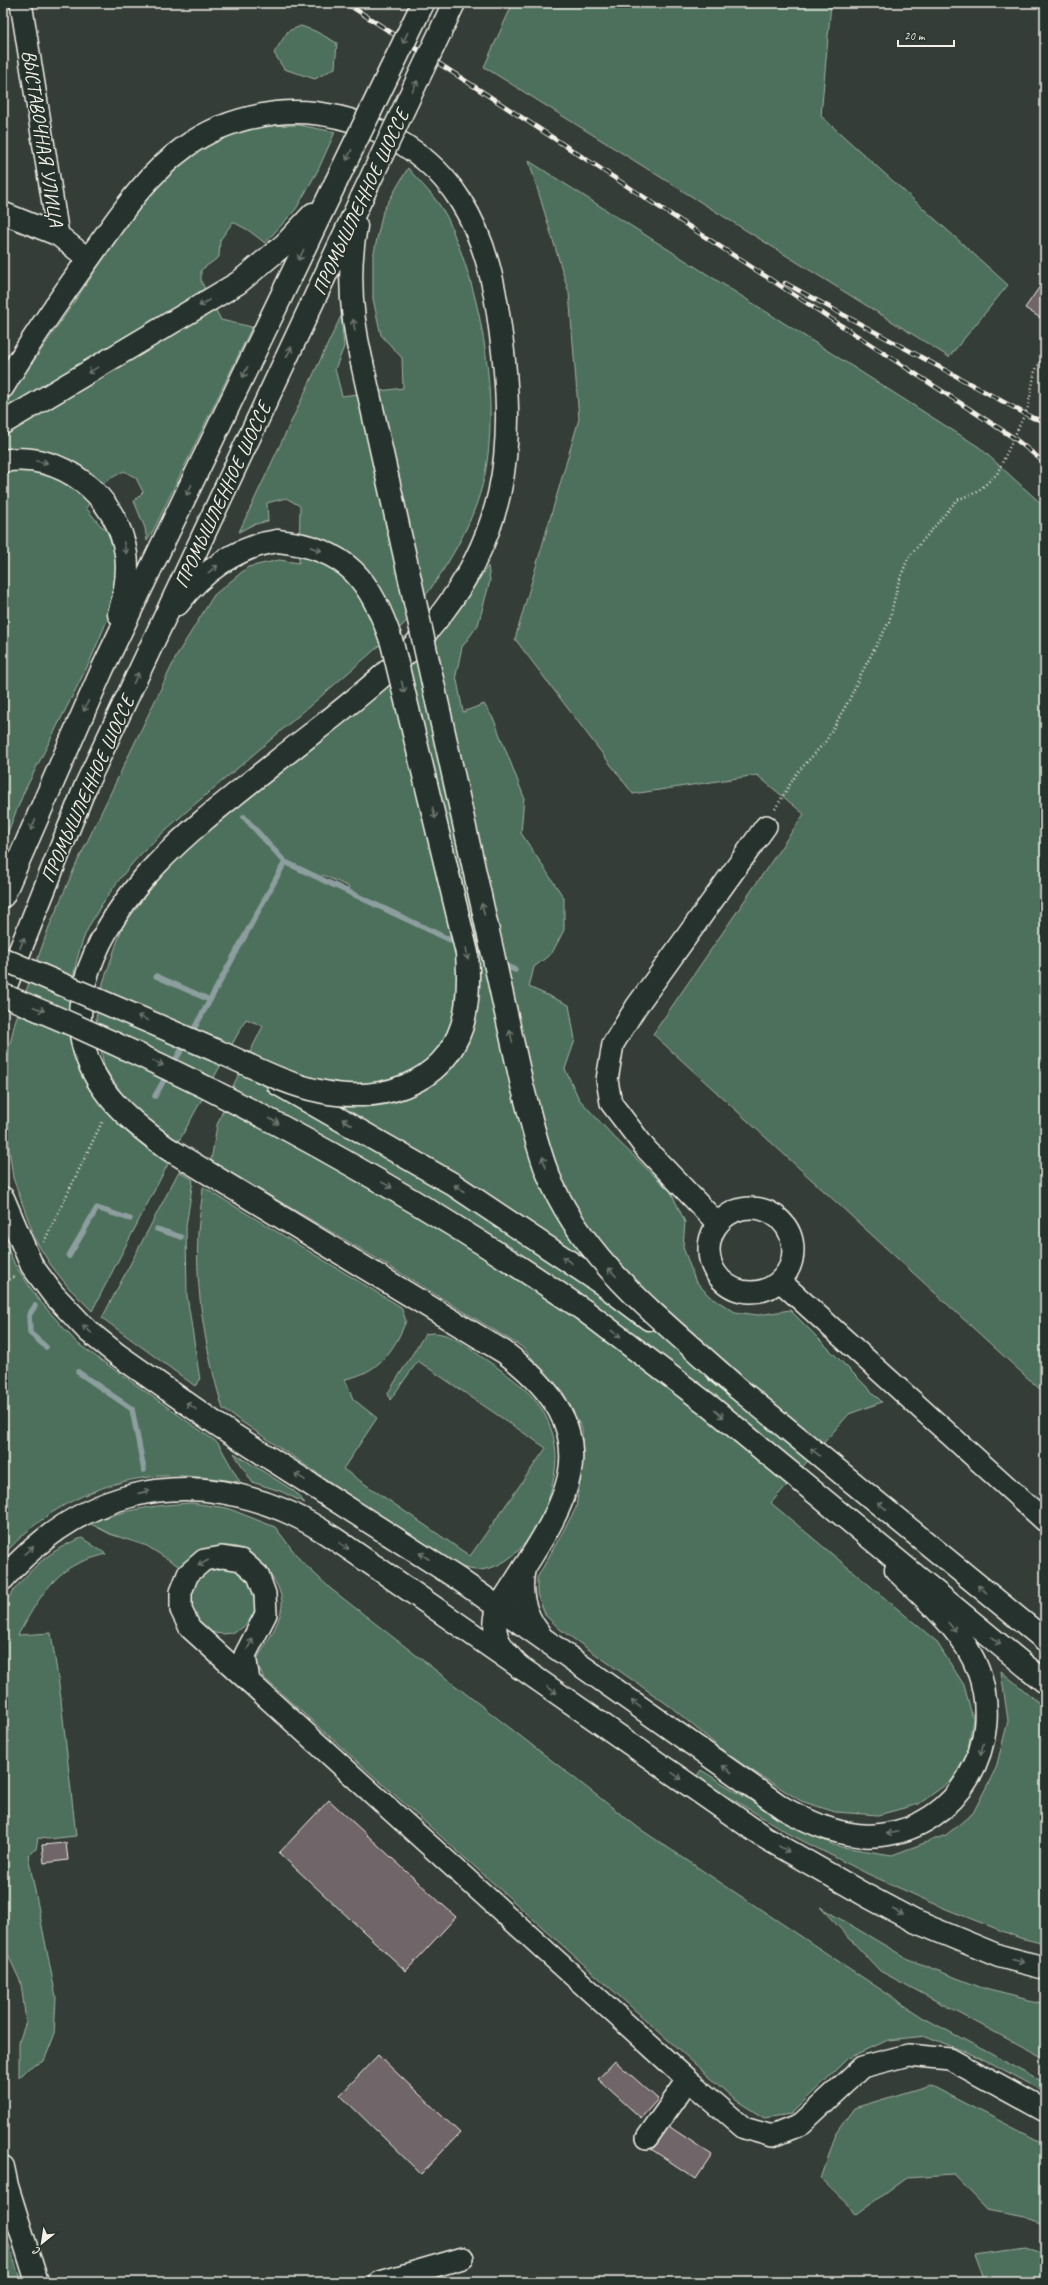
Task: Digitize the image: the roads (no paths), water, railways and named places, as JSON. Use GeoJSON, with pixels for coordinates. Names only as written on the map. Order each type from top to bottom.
{"type":"FeatureCollection","features":[{"type":"Feature","properties":{"kind":"main road","name":"ПРОМЫШЛЕННОЕ ШОССЕ"},"geometry":{"type":"LineString","coordinates":[[3,896],[102,670],[422,3]]}},
{"type":"Feature","properties":{"kind":"main road","name":"ПРОМЫШЛЕННОЕ ШОССЕ"},"geometry":{"type":"LineString","coordinates":[[3,994],[86,785],[454,3]]}},
{"type":"Feature","properties":{"kind":"main road"},"geometry":{"type":"LineString","coordinates":[[3,387],[88,259],[130,201],[167,161],[189,144],[215,130],[248,118],[277,113],[307,112],[339,118],[370,128],[395,139],[419,155],[439,172],[457,194],[472,218],[484,249],[493,286],[505,373],[509,428],[505,465],[498,504],[475,561],[444,611],[423,636],[354,699],[175,846],[136,886],[105,932],[84,983],[79,1004],[79,1026],[84,1049],[92,1069],[113,1100],[145,1132],[167,1148],[504,1352],[537,1380],[563,1417],[570,1438],[571,1458],[569,1482],[561,1504],[499,1607],[494,1618],[495,1634],[499,1643],[520,1668]]}},
{"type":"Feature","properties":{"kind":"main road"},"geometry":{"type":"LineString","coordinates":[[3,423],[238,283],[285,244],[309,219],[336,182]]}},
{"type":"Feature","properties":{"kind":"main road"},"geometry":{"type":"LineString","coordinates":[[362,197],[352,248],[350,286],[353,324],[522,1085],[548,1173],[566,1210],[585,1239],[605,1264],[630,1290],[733,1384]]}},
{"type":"Feature","properties":{"kind":"main road"},"geometry":{"type":"LineString","coordinates":[[3,461],[25,460],[40,462],[67,471],[100,497],[111,512],[120,531],[126,553],[127,576],[123,602],[102,670]]}},
{"type":"Feature","properties":{"kind":"main road"},"geometry":{"type":"LineString","coordinates":[[3,959],[217,1051],[318,1091],[340,1095],[381,1094],[407,1087],[440,1063],[452,1047],[461,1027],[466,1009],[469,979],[467,953],[392,643],[383,615],[373,595],[358,575],[339,559],[319,549],[299,543],[278,541],[261,543],[222,562],[201,579],[185,595],[159,628]]}},
{"type":"Feature","properties":{"kind":"main road"},"geometry":{"type":"LineString","coordinates":[[3,994],[101,1036],[262,1114],[428,1208],[516,1264],[646,1356],[1045,1682]]}},
{"type":"Feature","properties":{"kind":"main road"},"geometry":{"type":"LineString","coordinates":[[217,1051],[342,1119],[451,1183],[601,1283],[733,1384],[1045,1640]]}},
{"type":"Feature","properties":{"kind":"main road"},"geometry":{"type":"LineString","coordinates":[[3,1198],[32,1266],[53,1294],[73,1316],[118,1355],[218,1425],[457,1578],[541,1636],[759,1792],[806,1821],[854,1835],[880,1835],[905,1830],[925,1821],[944,1807],[960,1791],[973,1773],[981,1754],[985,1734],[986,1712],[978,1670],[954,1630],[825,1501]]}},
{"type":"Feature","properties":{"kind":"main road"},"geometry":{"type":"LineString","coordinates":[[3,1579],[23,1555],[51,1532],[79,1514],[115,1500],[148,1491],[186,1489],[247,1497],[285,1511],[312,1525],[438,1610],[764,1837],[914,1921],[999,1956],[1045,1968]]}},
{"type":"Feature","properties":{"kind":"main road"},"geometry":{"type":"LineString","coordinates":[[457,1578],[479,1585],[495,1584],[512,1578],[524,1567]]}},
{"type":"Feature","properties":{"kind":"main road"},"geometry":{"type":"LineString","coordinates":[[524,1567],[520,1583],[524,1602],[528,1615],[541,1636]]}},
{"type":"Feature","properties":{"kind":"main road"},"geometry":{"type":"LineString","coordinates":[[438,1610],[475,1621],[489,1616],[499,1607]]}},
{"type":"Feature","properties":{"kind":"main road"},"geometry":{"type":"LineString","coordinates":[[3,2168],[9,2193],[37,2282]]}},
{"type":"Feature","properties":{"kind":"street","name":"ВЫСТАВОЧНАЯ УЛИЦА"},"geometry":{"type":"LineString","coordinates":[[21,3],[58,235],[88,259]]}},
{"type":"Feature","properties":{"kind":"street"},"geometry":{"type":"LineString","coordinates":[[3,213],[58,235]]}},
{"type":"Feature","properties":{"kind":"street"},"geometry":{"type":"LineString","coordinates":[[717,1224],[646,1149],[611,1103],[607,1080],[613,1044],[636,1007],[766,826]]}},
{"type":"Feature","properties":{"kind":"street"},"geometry":{"type":"LineString","coordinates":[[747,1207],[765,1210],[780,1219],[790,1233],[793,1250],[790,1267],[780,1281],[764,1291],[746,1293],[729,1287],[715,1275],[708,1258],[709,1240],[717,1224],[731,1212],[747,1207]]}},
{"type":"Feature","properties":{"kind":"street"},"geometry":{"type":"LineString","coordinates":[[780,1281],[1045,1521]]}},
{"type":"Feature","properties":{"kind":"street"},"geometry":{"type":"LineString","coordinates":[[249,1682],[245,1655],[266,1614],[266,1594],[258,1575],[241,1560],[222,1557],[204,1560],[188,1574],[181,1592],[181,1610],[190,1628],[249,1682],[688,2080],[744,2128],[772,2136],[800,2125],[862,2067],[908,2055],[950,2059],[1045,2111]]}},
{"type":"Feature","properties":{"kind":"street"},"geometry":{"type":"LineString","coordinates":[[647,2138],[688,2080]]}},
{"type":"Feature","properties":{"kind":"street"},"geometry":{"type":"LineString","coordinates":[[380,2282],[463,2258]]}},
{"type":"Feature","properties":{"kind":"waterway"},"geometry":{"type":"LineString","coordinates":[[244,817],[285,862],[459,944]]}},
{"type":"Feature","properties":{"kind":"waterway"},"geometry":{"type":"LineString","coordinates":[[156,976],[210,1000],[285,862]]}},
{"type":"Feature","properties":{"kind":"waterway"},"geometry":{"type":"LineString","coordinates":[[502,964],[515,970]]}},
{"type":"Feature","properties":{"kind":"waterway"},"geometry":{"type":"LineString","coordinates":[[191,1034],[210,1000]]}},
{"type":"Feature","properties":{"kind":"waterway"},"geometry":{"type":"LineString","coordinates":[[172,1066],[186,1042]]}},
{"type":"Feature","properties":{"kind":"waterway"},"geometry":{"type":"LineString","coordinates":[[155,1096],[168,1073]]}},
{"type":"Feature","properties":{"kind":"waterway"},"geometry":{"type":"LineString","coordinates":[[69,1256],[97,1208],[130,1219]]}},
{"type":"Feature","properties":{"kind":"waterway"},"geometry":{"type":"LineString","coordinates":[[157,1229],[181,1237]]}},
{"type":"Feature","properties":{"kind":"waterway"},"geometry":{"type":"LineString","coordinates":[[35,1306],[29,1315],[30,1333],[46,1347]]}},
{"type":"Feature","properties":{"kind":"waterway"},"geometry":{"type":"LineString","coordinates":[[78,1372],[132,1409],[144,1470]]}},
{"type":"Feature","properties":{"kind":"railway"},"geometry":{"type":"LineString","coordinates":[[346,3],[1014,438],[1045,463]]}},
{"type":"Feature","properties":{"kind":"railway"},"geometry":{"type":"LineString","coordinates":[[785,283],[1033,418],[1045,421]]}}]}
